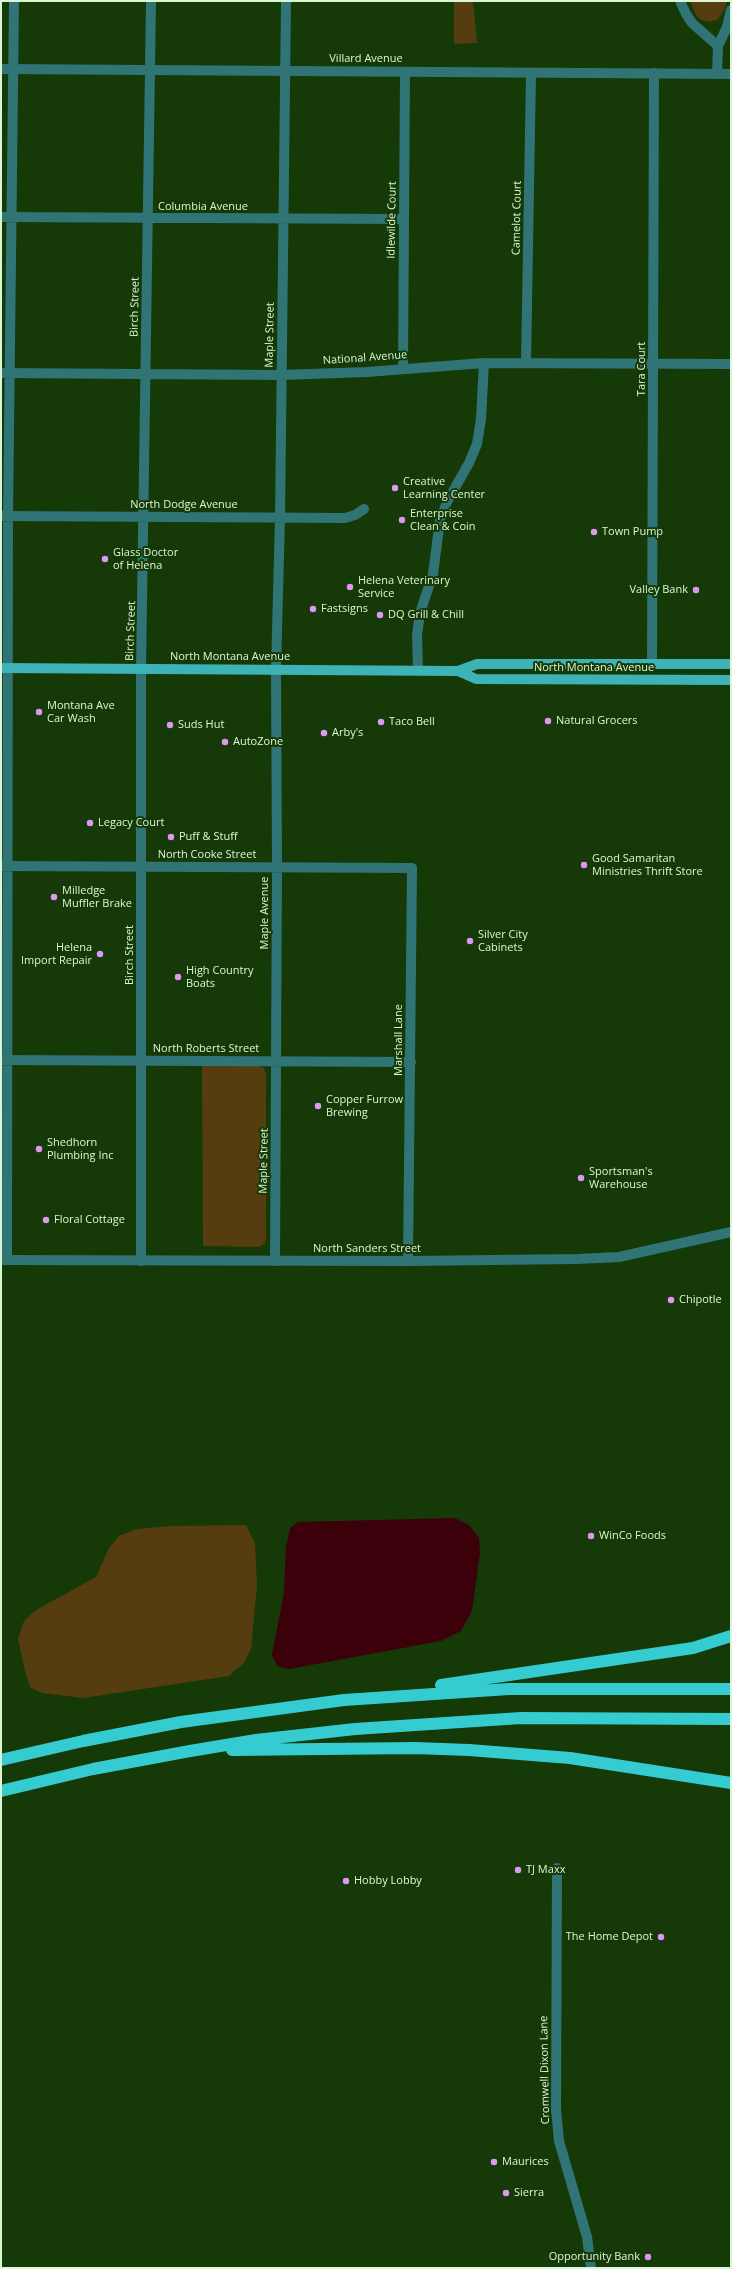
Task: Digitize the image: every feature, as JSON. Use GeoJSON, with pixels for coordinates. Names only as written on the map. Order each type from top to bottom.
{"type":"FeatureCollection","features":[{"type":"Feature","properties":{"kind":"highway"},"geometry":{"type":"LineString","coordinates":[[1,1760],[181,1722],[344,1700],[693,1648],[731,1636]]}},
{"type":"Feature","properties":{"kind":"highway"},"geometry":{"type":"LineString","coordinates":[[344,1700],[509,1689],[731,1689]]}},
{"type":"Feature","properties":{"kind":"highway"},"geometry":{"type":"LineString","coordinates":[[1,1791],[93,1769],[190,1751],[322,1732],[454,1721],[560,1718],[731,1719]]}},
{"type":"Feature","properties":{"kind":"highway"},"geometry":{"type":"LineString","coordinates":[[190,1751],[415,1748],[469,1750],[570,1758],[731,1782]]}},
{"type":"Feature","properties":{"kind":"main road","name":"North Montana Avenue"},"geometry":{"type":"LineString","coordinates":[[4,668],[458,671],[477,664],[731,664]]}},
{"type":"Feature","properties":{"kind":"main road","name":"North Montana Avenue"},"geometry":{"type":"LineString","coordinates":[[458,671],[476,679],[731,680]]}},
{"type":"Feature","properties":{"kind":"street"},"geometry":{"type":"LineString","coordinates":[[4,1260],[4,516],[6,373],[12,217],[14,1]]}},
{"type":"Feature","properties":{"kind":"street","name":"Birch Street"},"geometry":{"type":"LineString","coordinates":[[141,1261],[143,867],[141,668],[145,517],[151,1]]}},
{"type":"Feature","properties":{"kind":"street","name":"Maple Street"},"geometry":{"type":"LineString","coordinates":[[276,669],[280,518],[286,1]]}},
{"type":"Feature","properties":{"kind":"street"},"geometry":{"type":"LineString","coordinates":[[680,1],[686,14],[692,22],[718,46]]}},
{"type":"Feature","properties":{"kind":"street"},"geometry":{"type":"LineString","coordinates":[[717,74],[718,46],[727,27],[731,10]]}},
{"type":"Feature","properties":{"kind":"street","name":"Villard Avenue"},"geometry":{"type":"LineString","coordinates":[[1,69],[731,74]]}},
{"type":"Feature","properties":{"kind":"street","name":"Idlewilde Court"},"geometry":{"type":"LineString","coordinates":[[403,368],[405,72]]}},
{"type":"Feature","properties":{"kind":"street","name":"Camelot Court"},"geometry":{"type":"LineString","coordinates":[[526,364],[531,72]]}},
{"type":"Feature","properties":{"kind":"street","name":"Tara Court"},"geometry":{"type":"LineString","coordinates":[[652,664],[654,73]]}},
{"type":"Feature","properties":{"kind":"street","name":"Columbia Avenue"},"geometry":{"type":"LineString","coordinates":[[1,217],[404,220]]}},
{"type":"Feature","properties":{"kind":"street"},"geometry":{"type":"LineString","coordinates":[[418,670],[417,635],[420,614],[433,574],[440,520],[447,502],[469,463],[477,444],[481,419],[484,363]]}},
{"type":"Feature","properties":{"kind":"street","name":"National Avenue"},"geometry":{"type":"LineString","coordinates":[[6,373],[281,375],[367,372],[403,368],[484,363],[731,364]]}},
{"type":"Feature","properties":{"kind":"street","name":"North Dodge Avenue"},"geometry":{"type":"LineString","coordinates":[[4,516],[345,518],[356,515],[364,509]]}},
{"type":"Feature","properties":{"kind":"street","name":"Maple Avenue"},"geometry":{"type":"LineString","coordinates":[[276,669],[278,867],[277,1061]]}},
{"type":"Feature","properties":{"kind":"street","name":"North Cooke Street"},"geometry":{"type":"LineString","coordinates":[[4,866],[412,868]]}},
{"type":"Feature","properties":{"kind":"street","name":"Marshall Lane"},"geometry":{"type":"LineString","coordinates":[[408,1261],[412,868]]}},
{"type":"Feature","properties":{"kind":"street","name":"North Roberts Street"},"geometry":{"type":"LineString","coordinates":[[4,1060],[411,1062]]}},
{"type":"Feature","properties":{"kind":"street","name":"Maple Street"},"geometry":{"type":"LineString","coordinates":[[275,1261],[277,1061]]}},
{"type":"Feature","properties":{"kind":"street","name":"North Sanders Street"},"geometry":{"type":"LineString","coordinates":[[4,1260],[408,1261],[619,1257],[731,1232]]}},
{"type":"Feature","properties":{"kind":"street","name":"Cromwell Dixon Lane"},"geometry":{"type":"LineString","coordinates":[[557,1868],[556,2109],[560,2141],[587,2238],[591,2268]]}},
{"type":"Feature","properties":{"kind":"shaded area"},"geometry":{"type":"Polygon","coordinates":[[[454,1],[473,1],[477,43],[454,44],[454,1]]]}},
{"type":"Feature","properties":{"kind":"shaded area"},"geometry":{"type":"Polygon","coordinates":[[[690,1],[727,1],[724,11],[718,19],[710,22],[701,20],[696,15],[690,1]]]}},
{"type":"Feature","properties":{"kind":"shaded area"},"geometry":{"type":"Polygon","coordinates":[[[202,1066],[259,1066],[264,1068],[266,1075],[266,1237],[265,1243],[259,1247],[203,1246],[202,1066]]]}},
{"type":"Feature","properties":{"kind":"shaded area"},"geometry":{"type":"Polygon","coordinates":[[[455,1518],[469,1525],[479,1538],[480,1553],[472,1611],[461,1631],[441,1641],[289,1669],[277,1666],[272,1655],[284,1593],[286,1547],[290,1528],[298,1522],[455,1518]]]}},
{"type":"Feature","properties":{"kind":"shaded area"},"geometry":{"type":"Polygon","coordinates":[[[246,1525],[255,1543],[257,1586],[251,1649],[244,1663],[229,1676],[83,1698],[42,1693],[30,1687],[18,1639],[24,1621],[36,1610],[96,1577],[109,1548],[119,1536],[137,1529],[171,1526],[246,1525]]]}},
{"type":"Feature","properties":{"kind":"place","name":"Creative Learning Center"},"geometry":{"type":"Point","coordinates":[395,488]}},
{"type":"Feature","properties":{"kind":"place","name":"Enterprise Clean & Coin"},"geometry":{"type":"Point","coordinates":[402,520]}},
{"type":"Feature","properties":{"kind":"place","name":"Town Pump"},"geometry":{"type":"Point","coordinates":[594,532]}},
{"type":"Feature","properties":{"kind":"place","name":"Glass Doctor of Helena"},"geometry":{"type":"Point","coordinates":[105,559]}},
{"type":"Feature","properties":{"kind":"place","name":"Helena Veterinary Service"},"geometry":{"type":"Point","coordinates":[350,587]}},
{"type":"Feature","properties":{"kind":"place","name":"Valley Bank"},"geometry":{"type":"Point","coordinates":[696,590]}},
{"type":"Feature","properties":{"kind":"place","name":"Fastsigns"},"geometry":{"type":"Point","coordinates":[313,609]}},
{"type":"Feature","properties":{"kind":"place","name":"DQ Grill & Chill"},"geometry":{"type":"Point","coordinates":[380,615]}},
{"type":"Feature","properties":{"kind":"place","name":"Montana Ave Car Wash"},"geometry":{"type":"Point","coordinates":[39,712]}},
{"type":"Feature","properties":{"kind":"place","name":"Natural Grocers"},"geometry":{"type":"Point","coordinates":[548,721]}},
{"type":"Feature","properties":{"kind":"place","name":"Taco Bell"},"geometry":{"type":"Point","coordinates":[381,722]}},
{"type":"Feature","properties":{"kind":"place","name":"Suds Hut"},"geometry":{"type":"Point","coordinates":[170,725]}},
{"type":"Feature","properties":{"kind":"place","name":"Arby's"},"geometry":{"type":"Point","coordinates":[324,733]}},
{"type":"Feature","properties":{"kind":"place","name":"AutoZone"},"geometry":{"type":"Point","coordinates":[225,742]}},
{"type":"Feature","properties":{"kind":"place","name":"Legacy Court"},"geometry":{"type":"Point","coordinates":[90,823]}},
{"type":"Feature","properties":{"kind":"place","name":"Puff & Stuff"},"geometry":{"type":"Point","coordinates":[171,837]}},
{"type":"Feature","properties":{"kind":"place","name":"Good Samaritan Ministries Thrift Store"},"geometry":{"type":"Point","coordinates":[584,865]}},
{"type":"Feature","properties":{"kind":"place","name":"Milledge Muffler Brake"},"geometry":{"type":"Point","coordinates":[54,897]}},
{"type":"Feature","properties":{"kind":"place","name":"Silver City Cabinets"},"geometry":{"type":"Point","coordinates":[470,941]}},
{"type":"Feature","properties":{"kind":"place","name":"Helena Import Repair"},"geometry":{"type":"Point","coordinates":[100,954]}},
{"type":"Feature","properties":{"kind":"place","name":"High Country Boats"},"geometry":{"type":"Point","coordinates":[178,977]}},
{"type":"Feature","properties":{"kind":"place","name":"Copper Furrow Brewing"},"geometry":{"type":"Point","coordinates":[318,1106]}},
{"type":"Feature","properties":{"kind":"place","name":"Shedhorn Plumbing Inc"},"geometry":{"type":"Point","coordinates":[39,1149]}},
{"type":"Feature","properties":{"kind":"place","name":"Sportsman's Warehouse"},"geometry":{"type":"Point","coordinates":[581,1178]}},
{"type":"Feature","properties":{"kind":"place","name":"Floral Cottage"},"geometry":{"type":"Point","coordinates":[46,1220]}},
{"type":"Feature","properties":{"kind":"place","name":"Chipotle"},"geometry":{"type":"Point","coordinates":[671,1300]}},
{"type":"Feature","properties":{"kind":"place","name":"WinCo Foods"},"geometry":{"type":"Point","coordinates":[591,1536]}},
{"type":"Feature","properties":{"kind":"place","name":"TJ Maxx"},"geometry":{"type":"Point","coordinates":[518,1870]}},
{"type":"Feature","properties":{"kind":"place","name":"Hobby Lobby"},"geometry":{"type":"Point","coordinates":[346,1881]}},
{"type":"Feature","properties":{"kind":"place","name":"The Home Depot"},"geometry":{"type":"Point","coordinates":[661,1937]}},
{"type":"Feature","properties":{"kind":"place","name":"Maurices"},"geometry":{"type":"Point","coordinates":[494,2162]}},
{"type":"Feature","properties":{"kind":"place","name":"Sierra"},"geometry":{"type":"Point","coordinates":[506,2193]}},
{"type":"Feature","properties":{"kind":"place","name":"Opportunity Bank"},"geometry":{"type":"Point","coordinates":[648,2257]}}]}
